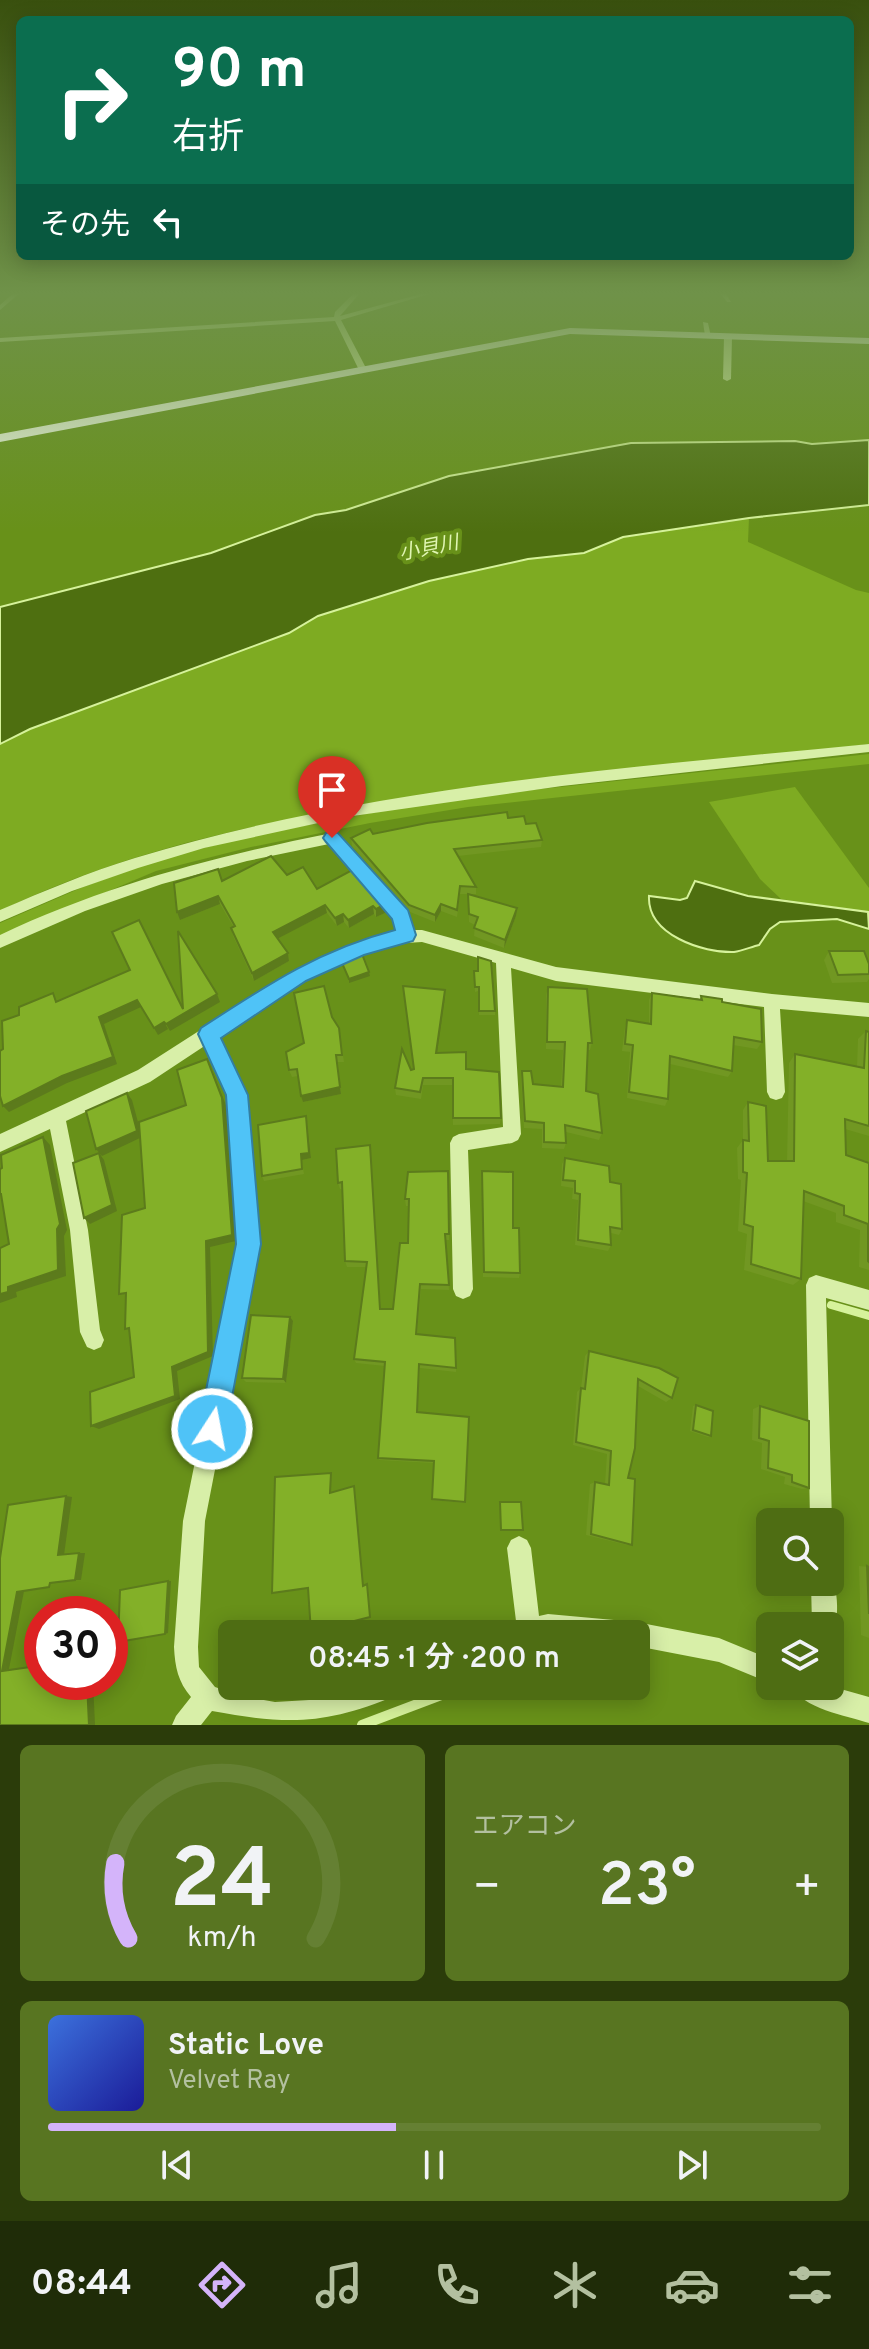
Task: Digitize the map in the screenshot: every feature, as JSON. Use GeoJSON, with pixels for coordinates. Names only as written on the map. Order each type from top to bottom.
{"type":"FeatureCollection","features":[{"type":"Feature","properties":{"kind":"main road"},"geometry":{"type":"LineString","coordinates":[[0,438],[339,372]]}},
{"type":"Feature","properties":{"kind":"street"},"geometry":{"type":"LineString","coordinates":[[727,372],[727,379]]}},
{"type":"Feature","properties":{"kind":"street"},"geometry":{"type":"LineString","coordinates":[[0,916],[93,876],[167,852],[338,814],[506,788],[869,748]]}},
{"type":"Feature","properties":{"kind":"street"},"geometry":{"type":"LineString","coordinates":[[0,942],[42,920],[184,871],[332,838],[401,915],[407,935]]}},
{"type":"Feature","properties":{"kind":"street"},"geometry":{"type":"LineString","coordinates":[[0,1143],[144,1076],[299,975],[360,947],[407,935],[440,940],[556,974],[869,1010]]}},
{"type":"Feature","properties":{"kind":"street"},"geometry":{"type":"LineString","coordinates":[[463,1289],[459,1143],[512,1134],[503,958]]}},
{"type":"Feature","properties":{"kind":"street"},"geometry":{"type":"LineString","coordinates":[[772,1001],[776,1092]]}},
{"type":"Feature","properties":{"kind":"street"},"geometry":{"type":"LineString","coordinates":[[209,1034],[237,1095],[249,1244],[194,1521],[187,1668],[193,1681],[207,1697],[242,1709],[275,1715],[309,1713],[355,1700]]}},
{"type":"Feature","properties":{"kind":"street"},"geometry":{"type":"LineString","coordinates":[[56,1117],[79,1230],[90,1332],[94,1340]]}},
{"type":"Feature","properties":{"kind":"street"},"geometry":{"type":"LineString","coordinates":[[821,1508],[816,1285],[869,1300]]}},
{"type":"Feature","properties":{"kind":"street"},"geometry":{"type":"LineString","coordinates":[[519,1548],[519,1620]]}},
{"type":"Feature","properties":{"kind":"street"},"geometry":{"type":"LineString","coordinates":[[650,1637],[719,1650],[756,1665]]}},
{"type":"Feature","properties":{"kind":"street"},"geometry":{"type":"LineString","coordinates":[[185,1725],[207,1697]]}},
{"type":"Feature","properties":{"kind":"street"},"geometry":{"type":"LineString","coordinates":[[844,1700],[869,1710]]}},
{"type":"Feature","properties":{"kind":"shaded area"},"geometry":{"type":"Polygon","coordinates":[[[749,518],[748,542],[869,593],[869,744],[459,793],[324,813],[191,842],[126,861],[62,883],[0,911],[0,744],[30,729],[289,633],[318,616],[429,581],[528,559],[584,553],[623,537],[749,518]]]}},
{"type":"Feature","properties":{"kind":"shaded area"},"geometry":{"type":"Polygon","coordinates":[[[869,754],[869,764],[468,807],[251,847],[156,871],[0,937],[0,923],[83,887],[163,858],[252,836],[465,797],[869,754]]]}},
{"type":"Feature","properties":{"kind":"shaded area"},"geometry":{"type":"Polygon","coordinates":[[[795,787],[869,888],[869,912],[781,899],[760,879],[709,802],[795,787]]]}},
{"type":"Feature","properties":{"kind":"water","name":"小貝川"},"geometry":{"type":"Polygon","coordinates":[[[869,440],[869,505],[749,518],[623,537],[584,553],[528,559],[429,581],[318,616],[289,633],[30,729],[0,744],[0,607],[211,553],[315,515],[346,510],[449,476],[631,443],[795,441],[812,444],[869,440]]]}},
{"type":"Feature","properties":{"kind":"water"},"geometry":{"type":"Polygon","coordinates":[[[695,881],[748,896],[868,912],[869,929],[837,919],[780,922],[770,929],[759,945],[734,952],[707,949],[667,931],[651,910],[649,896],[687,898],[695,881]]]}},
{"type":"Feature","properties":{"kind":"building"},"geometry":{"type":"Polygon","coordinates":[[[507,812],[508,818],[524,816],[526,824],[536,823],[542,840],[454,849],[476,887],[460,886],[457,910],[441,904],[435,915],[409,905],[351,838],[370,829],[373,834],[507,812]]]}},
{"type":"Feature","properties":{"kind":"building"},"geometry":{"type":"Polygon","coordinates":[[[271,856],[287,875],[303,867],[317,889],[354,869],[385,904],[376,909],[373,906],[348,920],[343,914],[335,918],[325,905],[273,932],[288,953],[252,973],[231,928],[235,926],[218,896],[177,912],[174,883],[218,869],[222,881],[271,856]]]}},
{"type":"Feature","properties":{"kind":"building"},"geometry":{"type":"Polygon","coordinates":[[[468,894],[517,908],[505,940],[474,928],[478,917],[469,914],[468,894]]]}},
{"type":"Feature","properties":{"kind":"building"},"geometry":{"type":"Polygon","coordinates":[[[139,920],[183,1009],[178,931],[217,994],[154,1028],[137,1000],[99,1017],[113,1057],[62,1076],[3,1106],[0,1096],[2,1021],[19,1015],[19,1007],[53,993],[56,1002],[130,970],[112,932],[139,920]]]}},
{"type":"Feature","properties":{"kind":"building"},"geometry":{"type":"Polygon","coordinates":[[[829,951],[864,951],[869,974],[838,975],[829,951]]]}},
{"type":"Feature","properties":{"kind":"building"},"geometry":{"type":"Polygon","coordinates":[[[362,954],[369,972],[349,979],[342,963],[362,954]]]}},
{"type":"Feature","properties":{"kind":"building"},"geometry":{"type":"Polygon","coordinates":[[[478,957],[491,961],[495,1011],[479,1011],[479,987],[475,987],[474,971],[478,971],[478,957]]]}},
{"type":"Feature","properties":{"kind":"building"},"geometry":{"type":"Polygon","coordinates":[[[324,986],[332,1017],[339,1028],[342,1055],[336,1055],[340,1087],[301,1096],[297,1069],[289,1070],[286,1052],[304,1043],[294,993],[324,986]]]}},
{"type":"Feature","properties":{"kind":"building"},"geometry":{"type":"Polygon","coordinates":[[[403,986],[445,990],[436,1053],[466,1052],[466,1069],[499,1072],[501,1118],[453,1118],[453,1078],[423,1078],[420,1092],[395,1088],[402,1049],[411,1070],[414,1069],[403,986]]]}},
{"type":"Feature","properties":{"kind":"building"},"geometry":{"type":"Polygon","coordinates":[[[548,987],[587,989],[592,1043],[588,1043],[586,1091],[598,1094],[602,1133],[565,1125],[566,1143],[544,1142],[544,1123],[525,1121],[522,1071],[531,1071],[533,1084],[563,1087],[565,1042],[547,1042],[548,987]]]}},
{"type":"Feature","properties":{"kind":"building"},"geometry":{"type":"Polygon","coordinates":[[[652,993],[702,1000],[701,996],[722,999],[722,1002],[761,1009],[762,1042],[734,1037],[732,1071],[670,1056],[668,1099],[629,1092],[633,1045],[625,1044],[627,1020],[651,1024],[652,993]]]}},
{"type":"Feature","properties":{"kind":"building"},"geometry":{"type":"Polygon","coordinates":[[[866,1031],[869,1032],[869,1126],[845,1119],[846,1155],[869,1163],[869,1262],[868,1224],[844,1215],[844,1206],[804,1191],[801,1279],[751,1264],[753,1227],[744,1224],[747,1173],[743,1172],[743,1140],[749,1141],[748,1102],[766,1106],[768,1161],[794,1161],[795,1054],[864,1068],[866,1031]]]}},
{"type":"Feature","properties":{"kind":"building"},"geometry":{"type":"Polygon","coordinates":[[[207,1059],[222,1098],[232,1235],[206,1241],[208,1352],[172,1367],[175,1396],[91,1426],[90,1392],[134,1377],[129,1328],[125,1329],[126,1293],[119,1294],[122,1215],[145,1208],[139,1122],[186,1105],[177,1070],[207,1059]]]}},
{"type":"Feature","properties":{"kind":"building"},"geometry":{"type":"Polygon","coordinates":[[[127,1093],[137,1131],[96,1149],[86,1111],[127,1093]]]}},
{"type":"Feature","properties":{"kind":"building"},"geometry":{"type":"Polygon","coordinates":[[[306,1116],[309,1153],[301,1154],[302,1169],[262,1176],[258,1125],[306,1116]]]}},
{"type":"Feature","properties":{"kind":"building"},"geometry":{"type":"Polygon","coordinates":[[[43,1137],[60,1224],[57,1229],[58,1270],[8,1287],[8,1292],[0,1294],[0,1248],[9,1244],[0,1194],[1,1155],[43,1137]]]}},
{"type":"Feature","properties":{"kind":"building"},"geometry":{"type":"Polygon","coordinates":[[[370,1145],[380,1309],[393,1309],[400,1243],[408,1243],[409,1199],[405,1199],[408,1172],[448,1171],[449,1234],[445,1234],[449,1285],[420,1284],[416,1334],[455,1338],[456,1368],[419,1364],[417,1412],[469,1417],[465,1502],[432,1499],[434,1461],[378,1458],[385,1362],[354,1359],[367,1262],[345,1261],[342,1182],[338,1183],[336,1149],[370,1145]]]}},
{"type":"Feature","properties":{"kind":"building"},"geometry":{"type":"Polygon","coordinates":[[[99,1153],[112,1205],[84,1218],[73,1163],[99,1153]]]}},
{"type":"Feature","properties":{"kind":"building"},"geometry":{"type":"Polygon","coordinates":[[[565,1158],[609,1166],[610,1182],[621,1184],[622,1229],[610,1227],[611,1245],[578,1240],[580,1194],[575,1193],[575,1181],[563,1180],[565,1158]]]}},
{"type":"Feature","properties":{"kind":"building"},"geometry":{"type":"Polygon","coordinates":[[[482,1171],[513,1172],[513,1228],[519,1228],[520,1273],[484,1272],[482,1171]]]}},
{"type":"Feature","properties":{"kind":"building"},"geometry":{"type":"Polygon","coordinates":[[[251,1315],[290,1317],[283,1379],[242,1378],[251,1315]]]}},
{"type":"Feature","properties":{"kind":"building"},"geometry":{"type":"Polygon","coordinates":[[[589,1351],[659,1368],[678,1378],[672,1398],[638,1379],[635,1448],[628,1478],[635,1479],[632,1545],[591,1534],[595,1482],[609,1485],[611,1451],[576,1442],[581,1388],[585,1389],[589,1351]]]}},
{"type":"Feature","properties":{"kind":"building"},"geometry":{"type":"Polygon","coordinates":[[[696,1405],[713,1411],[711,1436],[693,1430],[696,1405]]]}},
{"type":"Feature","properties":{"kind":"building"},"geometry":{"type":"Polygon","coordinates":[[[760,1406],[809,1421],[809,1488],[792,1482],[792,1475],[768,1468],[769,1441],[759,1438],[760,1406]]]}},
{"type":"Feature","properties":{"kind":"building"},"geometry":{"type":"Polygon","coordinates":[[[331,1473],[330,1493],[354,1486],[363,1586],[367,1584],[370,1617],[358,1620],[310,1620],[308,1588],[272,1593],[275,1477],[331,1473]]]}},
{"type":"Feature","properties":{"kind":"building"},"geometry":{"type":"Polygon","coordinates":[[[66,1496],[58,1555],[79,1553],[75,1580],[17,1592],[2,1671],[24,1668],[24,1700],[88,1700],[89,1725],[0,1725],[0,1558],[8,1505],[66,1496]]]}},
{"type":"Feature","properties":{"kind":"building"},"geometry":{"type":"Polygon","coordinates":[[[500,1502],[521,1502],[523,1530],[501,1530],[500,1502]]]}},
{"type":"Feature","properties":{"kind":"building"},"geometry":{"type":"Polygon","coordinates":[[[867,1566],[869,1567],[869,1614],[867,1566]]]}},
{"type":"Feature","properties":{"kind":"building"},"geometry":{"type":"Polygon","coordinates":[[[168,1581],[165,1634],[128,1640],[128,1596],[120,1596],[120,1590],[168,1581]]]}},
{"type":"Feature","properties":{"kind":"waterway"},"geometry":{"type":"LineString","coordinates":[[831,1305],[869,1316]]}},
{"type":"Feature","properties":{"kind":"waterway"},"geometry":{"type":"LineString","coordinates":[[362,1725],[428,1700]]}},
{"type":"Feature","properties":{"kind":"route"},"geometry":{"type":"LineString","coordinates":[[212,1429],[249,1244],[237,1095],[209,1034],[299,975],[360,947],[407,935],[401,915],[332,838]]}}]}
